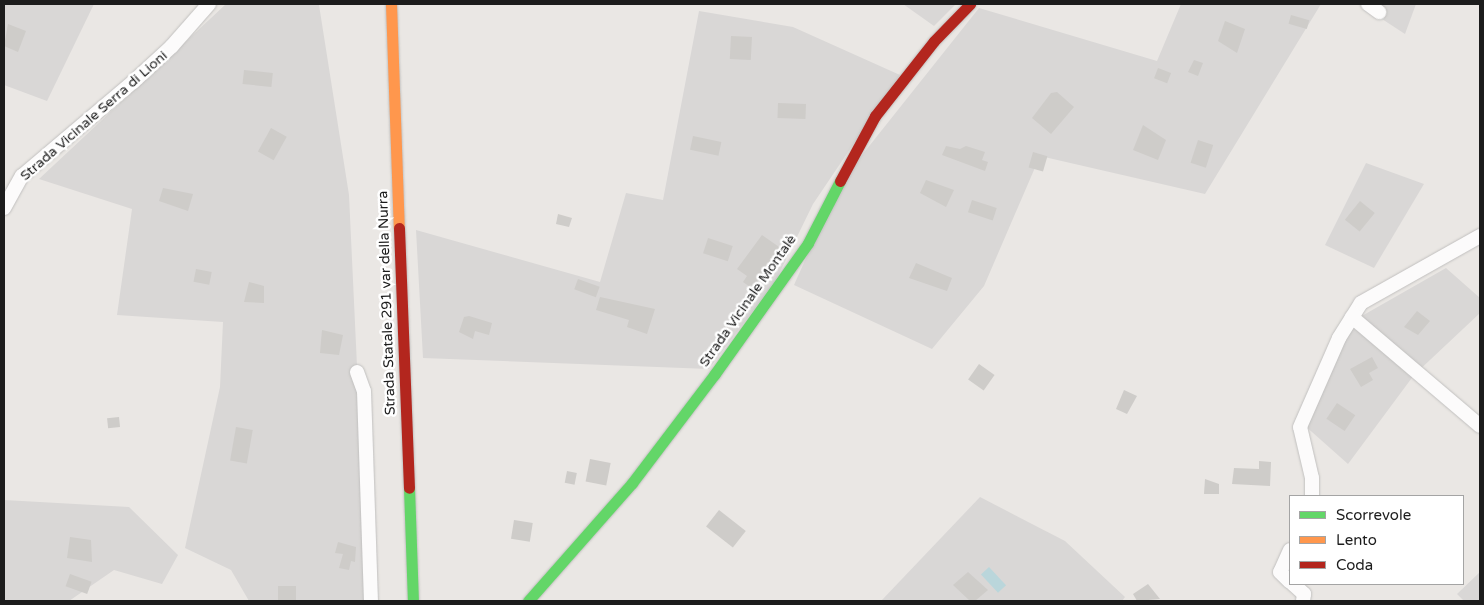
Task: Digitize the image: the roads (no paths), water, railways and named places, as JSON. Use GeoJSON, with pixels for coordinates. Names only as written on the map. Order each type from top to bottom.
{"type":"FeatureCollection","features":[{"type":"Feature","properties":{"kind":"main road","name":"Strada Statale 291 var della Nurra"},"geometry":{"type":"LineString","coordinates":[[391,4],[413,601]]}},
{"type":"Feature","properties":{"kind":"main road","name":"Strada Vicinale Montalè"},"geometry":{"type":"LineString","coordinates":[[528,601],[632,483],[707,383],[808,243],[875,116],[934,41],[970,4]]}},
{"type":"Feature","properties":{"kind":"street","name":"Strada Vicinale Serra di Lioni"},"geometry":{"type":"LineString","coordinates":[[4,208],[22,176],[139,78],[209,4]]}},
{"type":"Feature","properties":{"kind":"street"},"geometry":{"type":"LineString","coordinates":[[1312,495],[1312,478],[1300,427],[1361,303],[1480,236]]}},
{"type":"Feature","properties":{"kind":"street"},"geometry":{"type":"LineString","coordinates":[[1352,318],[1480,426]]}},
{"type":"Feature","properties":{"kind":"street"},"geometry":{"type":"LineString","coordinates":[[357,372],[364,391],[371,601]]}},
{"type":"Feature","properties":{"kind":"street"},"geometry":{"type":"LineString","coordinates":[[1289,552],[1280,572],[1289,580]]}},
{"type":"Feature","properties":{"kind":"street"},"geometry":{"type":"LineString","coordinates":[[1294,585],[1304,594],[1303,601]]}},
{"type":"Feature","properties":{"kind":"water"},"geometry":{"type":"Polygon","coordinates":[[[989,567],[1006,585],[998,593],[981,575],[989,567]]]}}]}
